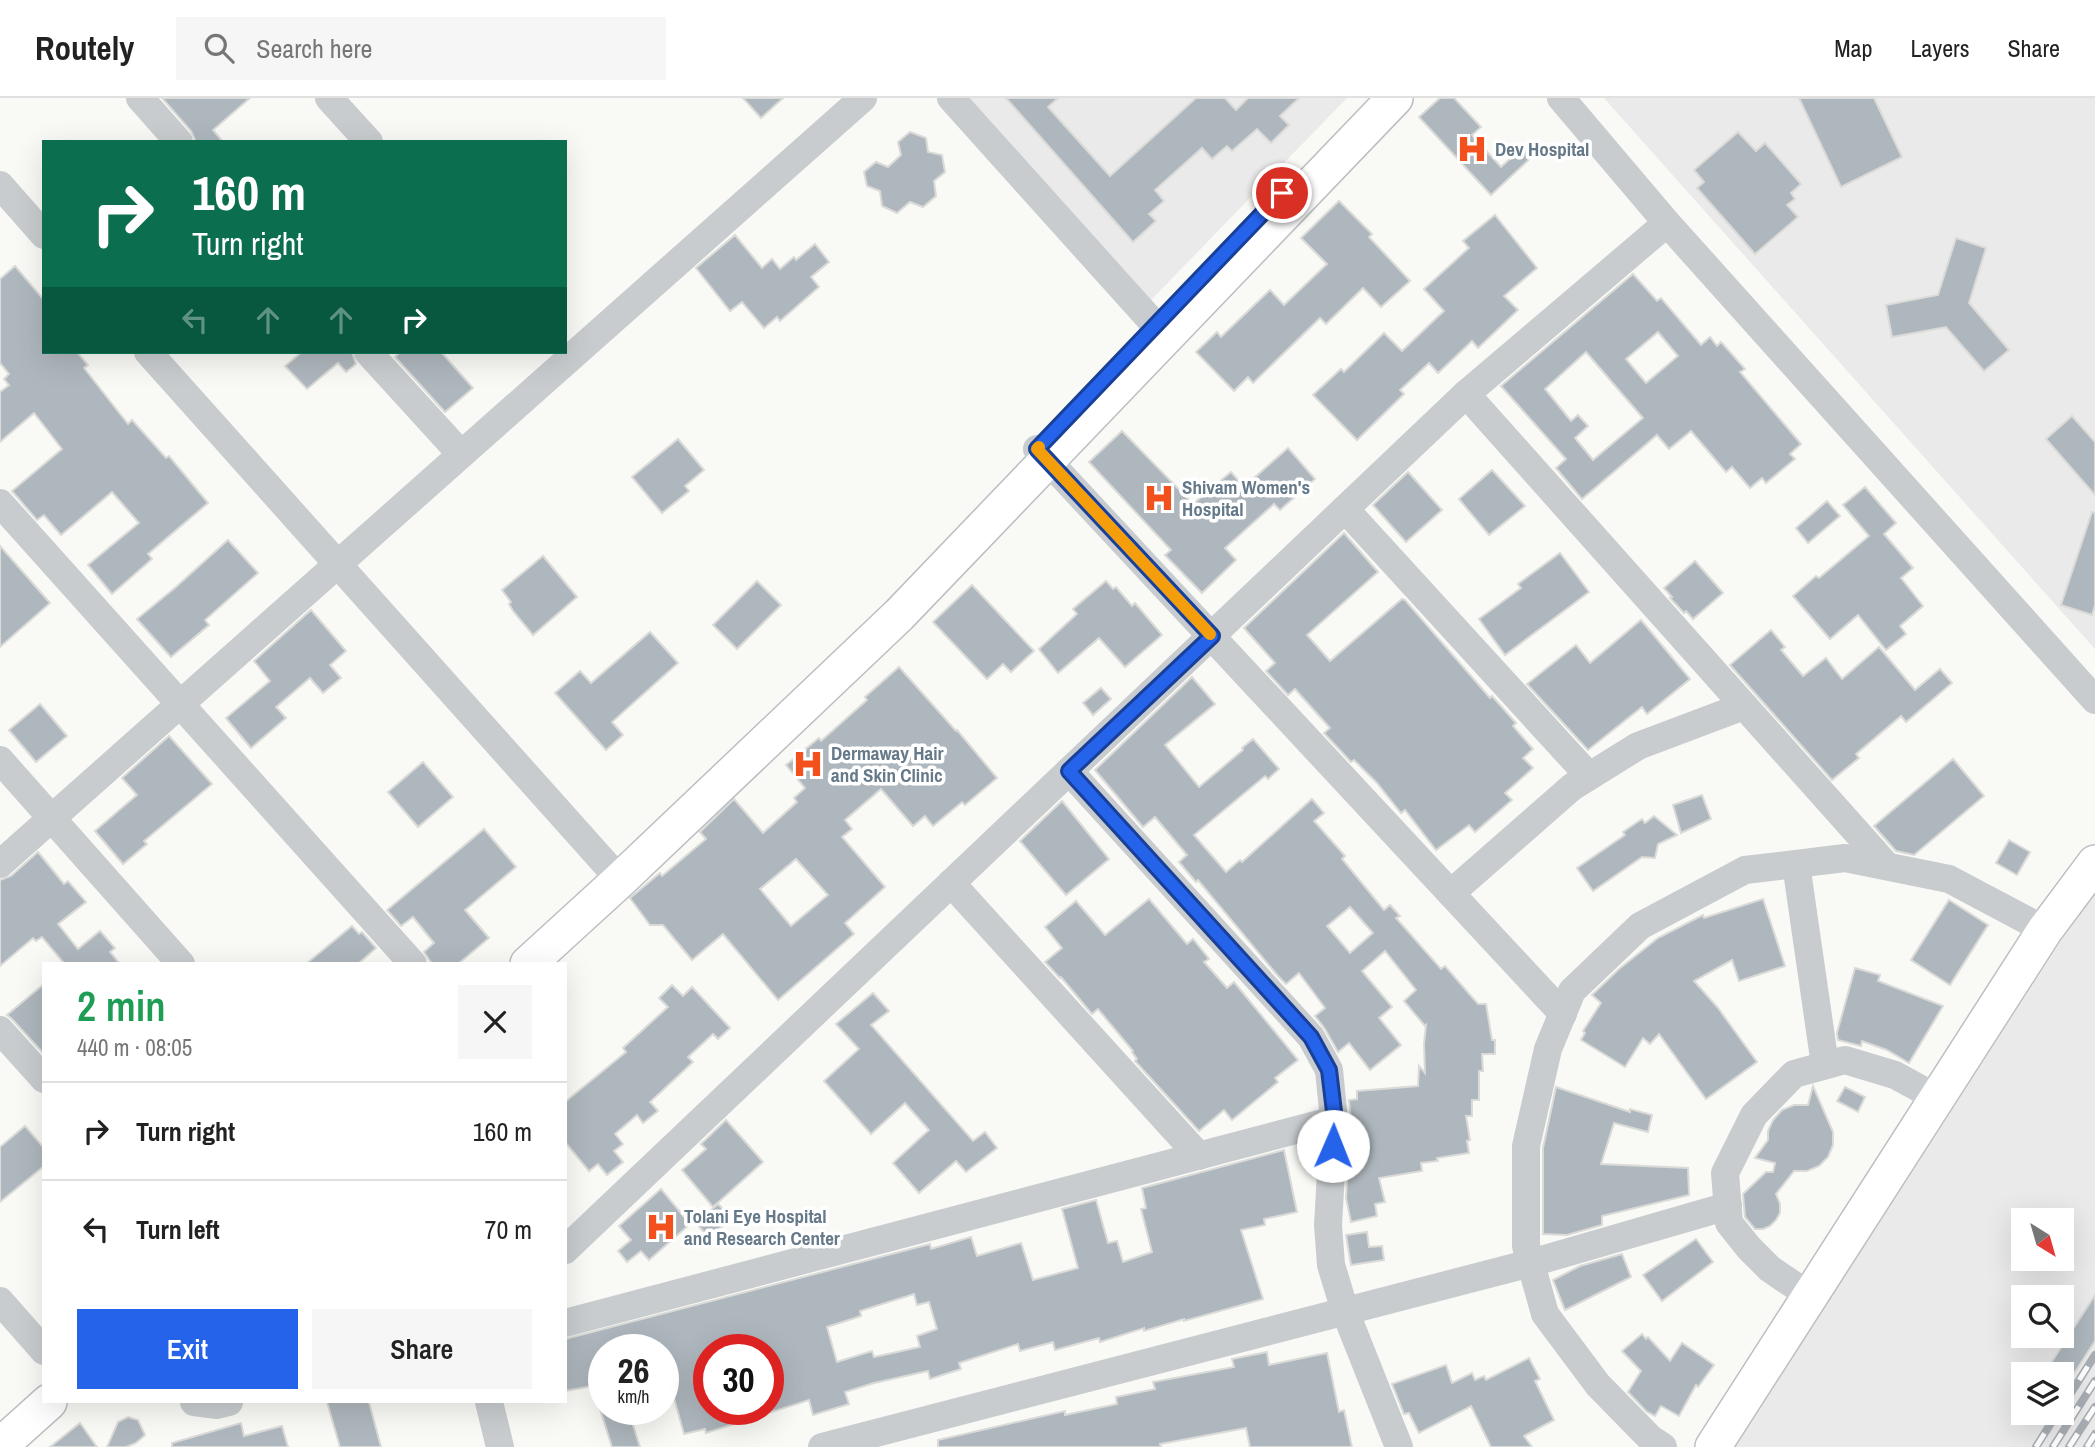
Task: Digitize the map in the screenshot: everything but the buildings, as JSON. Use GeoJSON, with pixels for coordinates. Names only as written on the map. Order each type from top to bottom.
{"type":"FeatureCollection","features":[{"type":"Feature","properties":{"kind":"main road"},"geometry":{"type":"LineString","coordinates":[[509,962],[615,875],[899,615],[1042,454],[1160,330],[1372,98]]}},
{"type":"Feature","properties":{"kind":"main road"},"geometry":{"type":"LineString","coordinates":[[1160,330],[1395,98]]}},
{"type":"Feature","properties":{"kind":"main road"},"geometry":{"type":"LineString","coordinates":[[1713,1447],[2045,930],[2095,863]]}},
{"type":"Feature","properties":{"kind":"main road"},"geometry":{"type":"LineString","coordinates":[[530,962],[615,875]]}},
{"type":"Feature","properties":{"kind":"main road"},"geometry":{"type":"LineString","coordinates":[[0,1427],[42,1389]]}},
{"type":"Feature","properties":{"kind":"main road"},"geometry":{"type":"LineString","coordinates":[[0,1446],[48,1403]]}},
{"type":"Feature","properties":{"kind":"street"},"geometry":{"type":"LineString","coordinates":[[140,98],[177,140]]}},
{"type":"Feature","properties":{"kind":"street"},"geometry":{"type":"LineString","coordinates":[[329,98],[367,140]]}},
{"type":"Feature","properties":{"kind":"street"},"geometry":{"type":"LineString","coordinates":[[567,352],[863,98]]}},
{"type":"Feature","properties":{"kind":"street"},"geometry":{"type":"LineString","coordinates":[[951,98],[1160,330]]}},
{"type":"Feature","properties":{"kind":"street"},"geometry":{"type":"LineString","coordinates":[[1561,98],[1667,223],[2095,700]]}},
{"type":"Feature","properties":{"kind":"street"},"geometry":{"type":"LineString","coordinates":[[0,186],[42,232]]}},
{"type":"Feature","properties":{"kind":"street"},"geometry":{"type":"LineString","coordinates":[[567,1248],[1466,394],[1667,223]]}},
{"type":"Feature","properties":{"kind":"street"},"geometry":{"type":"LineString","coordinates":[[150,354],[615,875]]}},
{"type":"Feature","properties":{"kind":"street"},"geometry":{"type":"LineString","coordinates":[[370,354],[461,454]]}},
{"type":"Feature","properties":{"kind":"street"},"geometry":{"type":"LineString","coordinates":[[0,864],[461,454],[562,356]]}},
{"type":"Feature","properties":{"kind":"street"},"geometry":{"type":"LineString","coordinates":[[1466,394],[1887,866]]}},
{"type":"Feature","properties":{"kind":"street"},"geometry":{"type":"LineString","coordinates":[[1042,454],[1563,1014]]}},
{"type":"Feature","properties":{"kind":"street"},"geometry":{"type":"LineString","coordinates":[[0,502],[411,962]]}},
{"type":"Feature","properties":{"kind":"street"},"geometry":{"type":"LineString","coordinates":[[1345,509],[1589,776]]}},
{"type":"Feature","properties":{"kind":"street"},"geometry":{"type":"LineString","coordinates":[[1451,893],[1572,787],[1589,776],[1638,746],[1744,706]]}},
{"type":"Feature","properties":{"kind":"street"},"geometry":{"type":"LineString","coordinates":[[0,760],[179,962]]}},
{"type":"Feature","properties":{"kind":"street"},"geometry":{"type":"LineString","coordinates":[[1069,771],[1311,1037],[1329,1070],[1335,1120],[1328,1225],[1331,1265],[1345,1311],[1399,1447]]}},
{"type":"Feature","properties":{"kind":"street"},"geometry":{"type":"LineString","coordinates":[[1663,1447],[1651,1439],[1598,1385],[1545,1314],[1526,1246],[1526,1146],[1548,1049],[1572,991],[1640,926],[1745,870],[1844,858],[1887,866],[1949,879],[2045,930]]}},
{"type":"Feature","properties":{"kind":"street"},"geometry":{"type":"LineString","coordinates":[[1796,864],[1825,1065]]}},
{"type":"Feature","properties":{"kind":"street"},"geometry":{"type":"LineString","coordinates":[[951,883],[1199,1156]]}},
{"type":"Feature","properties":{"kind":"street"},"geometry":{"type":"LineString","coordinates":[[0,1030],[42,1077]]}},
{"type":"Feature","properties":{"kind":"street"},"geometry":{"type":"LineString","coordinates":[[1810,1296],[1770,1269],[1729,1223],[1725,1173],[1754,1115],[1794,1074],[1845,1060],[1895,1075],[1937,1097]]}},
{"type":"Feature","properties":{"kind":"street"},"geometry":{"type":"LineString","coordinates":[[567,1322],[1335,1120]]}},
{"type":"Feature","properties":{"kind":"street"},"geometry":{"type":"LineString","coordinates":[[822,1447],[1531,1263],[1728,1206]]}},
{"type":"Feature","properties":{"kind":"street"},"geometry":{"type":"LineString","coordinates":[[0,1301],[42,1349]]}},
{"type":"Feature","properties":{"kind":"street"},"geometry":{"type":"LineString","coordinates":[[202,1403],[225,1403]]}},
{"type":"Feature","properties":{"kind":"street"},"geometry":{"type":"LineString","coordinates":[[489,1403],[500,1447]]}},
{"type":"Feature","properties":{"kind":"shaded area"},"geometry":{"type":"Polygon","coordinates":[[[970,98],[1347,98],[1151,300],[970,98]]]}},
{"type":"Feature","properties":{"kind":"shaded area"},"geometry":{"type":"Polygon","coordinates":[[[1604,98],[2095,98],[2095,649],[1604,98]]]}},
{"type":"Feature","properties":{"kind":"shaded area"},"geometry":{"type":"Polygon","coordinates":[[[2095,888],[2095,1447],[1734,1447],[1933,1140],[2095,888]]]}},
{"type":"Feature","properties":{"kind":"railway"},"geometry":{"type":"LineString","coordinates":[[2074,1388],[2095,1355]]}},
{"type":"Feature","properties":{"kind":"railway"},"geometry":{"type":"LineString","coordinates":[[2053,1447],[2095,1381]]}},
{"type":"Feature","properties":{"kind":"railway"},"geometry":{"type":"LineString","coordinates":[[2069,1447],[2095,1407]]}},
{"type":"Feature","properties":{"kind":"railway"},"geometry":{"type":"LineString","coordinates":[[2036,1447],[2050,1425]]}},
{"type":"Feature","properties":{"kind":"railway"},"geometry":{"type":"LineString","coordinates":[[2087,1447],[2095,1434]]}},
{"type":"Feature","properties":{"kind":"slow traffic"},"geometry":{"type":"LineString","coordinates":[[1039,447],[1037,449],[1210,634]]}},
{"type":"Feature","properties":{"kind":"place","name":"Dev Hospital"},"geometry":{"type":"Point","coordinates":[1472,149]}},
{"type":"Feature","properties":{"kind":"place","name":"Shivam Women's Hospital"},"geometry":{"type":"Point","coordinates":[1159,498]}},
{"type":"Feature","properties":{"kind":"place","name":"Dermaway Hair and Skin Clinic"},"geometry":{"type":"Point","coordinates":[808,764]}},
{"type":"Feature","properties":{"kind":"place","name":"Tolani Eye Hospital and Research Center"},"geometry":{"type":"Point","coordinates":[661,1227]}},
{"type":"Feature","properties":{"kind":"route"},"geometry":{"type":"LineString","coordinates":[[1282,193],[1037,449],[1212,636],[1069,771],[1311,1037],[1329,1070],[1335,1120],[1333,1146]]}}]}
